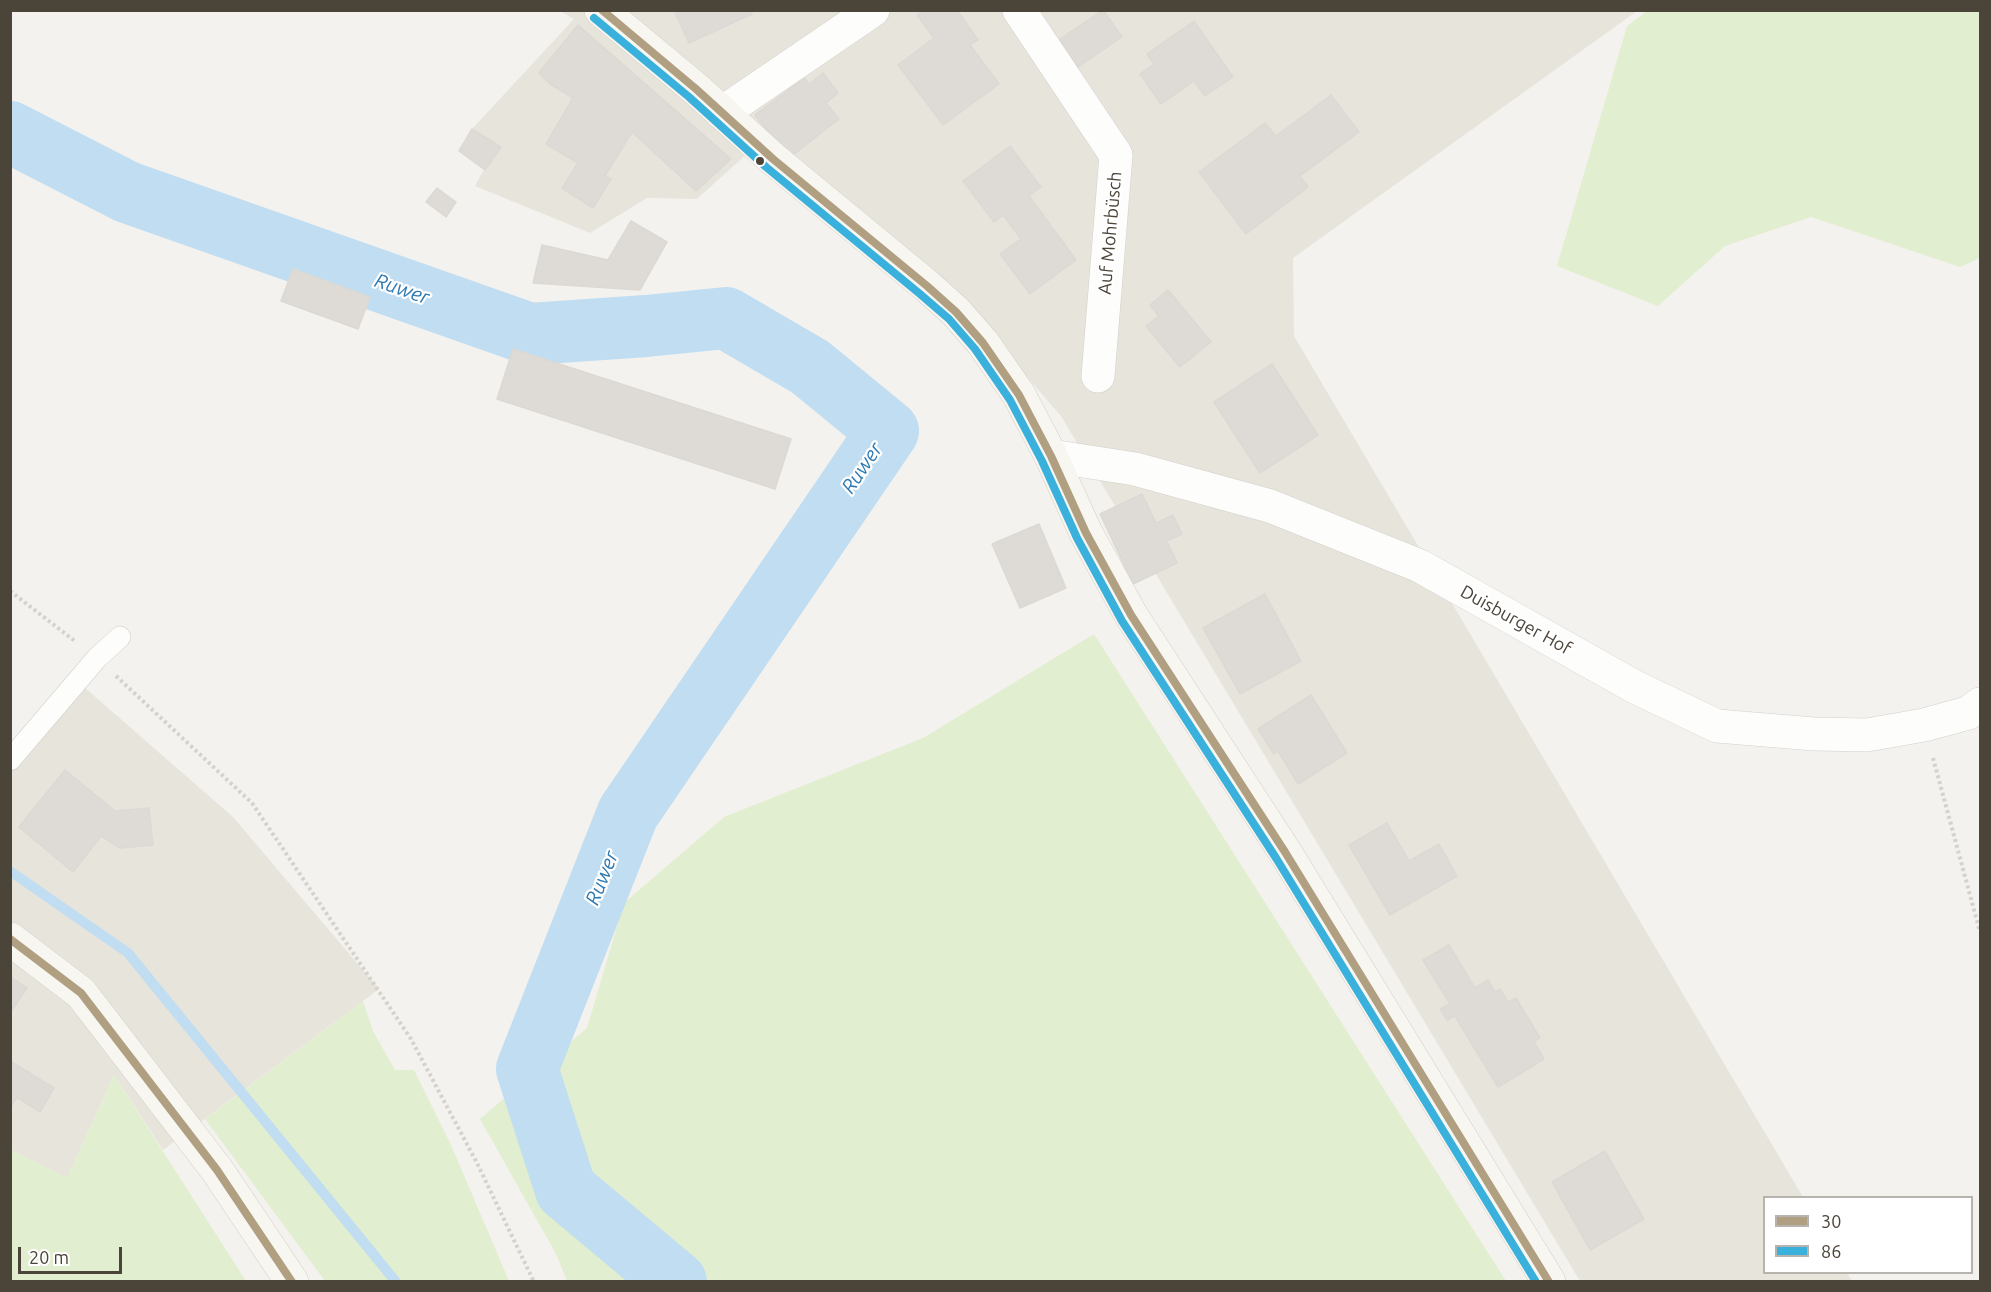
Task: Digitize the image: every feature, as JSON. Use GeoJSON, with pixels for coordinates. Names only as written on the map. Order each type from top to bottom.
{"type":"FeatureCollection","features":[{"type":"Feature","properties":{"kind":"street"},"geometry":{"type":"LineString","coordinates":[[601,10],[773,159],[927,286],[956,312],[983,343],[1019,395],[1051,456],[1086,533],[1131,615],[1285,852],[1549,1281]]}},
{"type":"Feature","properties":{"kind":"street"},"geometry":{"type":"LineString","coordinates":[[722,113],[873,10]]}},
{"type":"Feature","properties":{"kind":"street","name":"Auf Mohrbüsch"},"geometry":{"type":"LineString","coordinates":[[1019,10],[1116,155],[1098,376]]}},
{"type":"Feature","properties":{"kind":"street","name":"Duisburger Hof"},"geometry":{"type":"LineString","coordinates":[[1051,456],[1135,469],[1270,506],[1409,562],[1635,687],[1717,726],[1814,734],[1867,735],[1924,725],[1968,712],[1980,704]]}},
{"type":"Feature","properties":{"kind":"street"},"geometry":{"type":"LineString","coordinates":[[10,939],[81,993],[217,1170],[292,1281]]}},
{"type":"Feature","properties":{"kind":"lane"},"geometry":{"type":"LineString","coordinates":[[10,760],[97,658],[120,637]]}},
{"type":"Feature","properties":{"kind":"path"},"geometry":{"type":"LineString","coordinates":[[10,591],[97,658],[252,803],[411,1039],[477,1163],[534,1281]]}},
{"type":"Feature","properties":{"kind":"path"},"geometry":{"type":"LineString","coordinates":[[1924,725],[1980,932]]}},
{"type":"Feature","properties":{"kind":"shaded area"},"geometry":{"type":"Polygon","coordinates":[[[560,11],[1637,11],[1293,258],[1294,336],[1802,1196],[1763,1196],[1763,1274],[1848,1274],[1852,1281],[1580,1281],[1061,416],[955,295],[760,142],[697,199],[647,198],[590,233],[475,186],[484,169],[459,151],[472,129],[574,19],[560,11]]]}},
{"type":"Feature","properties":{"kind":"shaded area"},"geometry":{"type":"Polygon","coordinates":[[[84,687],[233,817],[379,989],[163,1150],[114,1075],[67,1178],[11,1150],[11,770],[84,687]]]}},
{"type":"Feature","properties":{"kind":"green space"},"geometry":{"type":"Polygon","coordinates":[[[1647,11],[1980,11],[1980,258],[1960,267],[1811,217],[1725,246],[1658,306],[1557,266],[1627,26],[1647,11]]]}},
{"type":"Feature","properties":{"kind":"green space"},"geometry":{"type":"Polygon","coordinates":[[[1094,634],[1506,1281],[567,1281],[556,1254],[480,1119],[587,1028],[624,903],[724,817],[923,738],[1094,634]]]}},
{"type":"Feature","properties":{"kind":"green space"},"geometry":{"type":"Polygon","coordinates":[[[363,1001],[373,1031],[395,1070],[414,1070],[451,1145],[509,1281],[325,1281],[205,1119],[363,1001]]]}},
{"type":"Feature","properties":{"kind":"green space"},"geometry":{"type":"Polygon","coordinates":[[[114,1075],[246,1281],[11,1281],[11,1150],[67,1178],[114,1075]]]}},
{"type":"Feature","properties":{"kind":"building"},"geometry":{"type":"Polygon","coordinates":[[[674,10],[751,10],[752,14],[689,43],[674,10]]]}},
{"type":"Feature","properties":{"kind":"building"},"geometry":{"type":"Polygon","coordinates":[[[923,10],[957,10],[978,40],[970,45],[999,84],[943,125],[898,65],[934,38],[917,15],[923,10]]]}},
{"type":"Feature","properties":{"kind":"building"},"geometry":{"type":"Polygon","coordinates":[[[1103,10],[1122,37],[1075,69],[1057,41],[1103,10]]]}},
{"type":"Feature","properties":{"kind":"building"},"geometry":{"type":"Polygon","coordinates":[[[1194,21],[1233,77],[1205,96],[1194,81],[1161,104],[1140,74],[1154,64],[1147,54],[1194,21]]]}},
{"type":"Feature","properties":{"kind":"building"},"geometry":{"type":"Polygon","coordinates":[[[578,25],[731,159],[696,191],[632,132],[605,176],[611,179],[593,208],[562,188],[578,163],[546,144],[573,98],[550,84],[539,73],[578,25]]]}},
{"type":"Feature","properties":{"kind":"building"},"geometry":{"type":"Polygon","coordinates":[[[823,73],[838,93],[826,103],[839,119],[789,158],[755,115],[804,78],[809,84],[823,73]]]}},
{"type":"Feature","properties":{"kind":"building"},"geometry":{"type":"Polygon","coordinates":[[[1331,95],[1359,132],[1300,176],[1308,187],[1246,234],[1199,172],[1265,123],[1276,136],[1331,95]]]}},
{"type":"Feature","properties":{"kind":"building"},"geometry":{"type":"Polygon","coordinates":[[[472,129],[501,147],[485,170],[459,151],[472,129]]]}},
{"type":"Feature","properties":{"kind":"building"},"geometry":{"type":"Polygon","coordinates":[[[1010,146],[1041,187],[1029,196],[1076,260],[1030,294],[1000,254],[1021,239],[1003,215],[994,222],[963,181],[1010,146]]]}},
{"type":"Feature","properties":{"kind":"building"},"geometry":{"type":"Polygon","coordinates":[[[437,188],[456,202],[446,217],[426,202],[437,188]]]}},
{"type":"Feature","properties":{"kind":"building"},"geometry":{"type":"Polygon","coordinates":[[[631,221],[667,242],[640,290],[533,283],[542,245],[608,260],[631,221]]]}},
{"type":"Feature","properties":{"kind":"building"},"geometry":{"type":"Polygon","coordinates":[[[293,269],[370,297],[358,329],[281,301],[293,269]]]}},
{"type":"Feature","properties":{"kind":"building"},"geometry":{"type":"Polygon","coordinates":[[[1168,290],[1211,342],[1180,367],[1146,326],[1159,316],[1150,305],[1168,290]]]}},
{"type":"Feature","properties":{"kind":"building"},"geometry":{"type":"Polygon","coordinates":[[[513,349],[791,439],[775,489],[497,399],[513,349]]]}},
{"type":"Feature","properties":{"kind":"building"},"geometry":{"type":"Polygon","coordinates":[[[1272,364],[1318,435],[1260,473],[1214,402],[1272,364]]]}},
{"type":"Feature","properties":{"kind":"building"},"geometry":{"type":"Polygon","coordinates":[[[1142,494],[1156,523],[1173,515],[1182,534],[1167,541],[1177,563],[1133,584],[1100,514],[1142,494]]]}},
{"type":"Feature","properties":{"kind":"building"},"geometry":{"type":"Polygon","coordinates":[[[1039,524],[1066,588],[1020,608],[992,544],[1039,524]]]}},
{"type":"Feature","properties":{"kind":"building"},"geometry":{"type":"Polygon","coordinates":[[[1265,594],[1301,661],[1240,694],[1203,628],[1265,594]]]}},
{"type":"Feature","properties":{"kind":"building"},"geometry":{"type":"Polygon","coordinates":[[[1311,695],[1347,753],[1298,784],[1278,751],[1274,754],[1258,729],[1311,695]]]}},
{"type":"Feature","properties":{"kind":"building"},"geometry":{"type":"Polygon","coordinates":[[[65,770],[115,811],[149,808],[153,845],[120,848],[101,836],[73,872],[19,827],[65,770]]]}},
{"type":"Feature","properties":{"kind":"building"},"geometry":{"type":"Polygon","coordinates":[[[1387,823],[1409,861],[1439,844],[1457,876],[1390,915],[1349,845],[1387,823]]]}},
{"type":"Feature","properties":{"kind":"building"},"geometry":{"type":"Polygon","coordinates":[[[1449,945],[1475,988],[1488,980],[1495,992],[1500,989],[1508,1002],[1516,998],[1540,1038],[1534,1042],[1544,1059],[1498,1087],[1455,1016],[1447,1020],[1440,1009],[1450,1004],[1423,960],[1449,945]]]}},
{"type":"Feature","properties":{"kind":"building"},"geometry":{"type":"Polygon","coordinates":[[[10,977],[27,988],[10,1013],[10,977]]]}},
{"type":"Feature","properties":{"kind":"building"},"geometry":{"type":"Polygon","coordinates":[[[10,1061],[54,1088],[40,1112],[17,1097],[10,1108],[10,1061]]]}},
{"type":"Feature","properties":{"kind":"building"},"geometry":{"type":"Polygon","coordinates":[[[1605,1151],[1644,1219],[1590,1250],[1552,1182],[1605,1151]]]}},
{"type":"Feature","properties":{"kind":"waterway","name":"Ruwer"},"geometry":{"type":"LineString","coordinates":[[10,132],[127,192],[530,334],[726,318],[810,367],[888,431],[628,813],[527,1069],[566,1190],[676,1282]]}},
{"type":"Feature","properties":{"kind":"waterway"},"geometry":{"type":"LineString","coordinates":[[10,871],[128,953],[396,1282]]}},
{"type":"Feature","properties":{"kind":"transit line","name":"30"},"geometry":{"type":"LineString","coordinates":[[602,10],[696,89],[773,159],[927,286],[956,312],[983,343],[1019,395],[1051,456],[1086,533],[1131,615],[1285,852],[1549,1282]]}},
{"type":"Feature","properties":{"kind":"transit line","name":"86"},"geometry":{"type":"LineString","coordinates":[[594,18],[689,97],[766,167],[949,319],[975,349],[1010,400],[1042,461],[1077,538],[1122,621],[1276,858],[1536,1282]]}},
{"type":"Feature","properties":{"kind":"transit line","name":"30"},"geometry":{"type":"LineString","coordinates":[[10,939],[81,993],[217,1170],[292,1282]]}}]}
